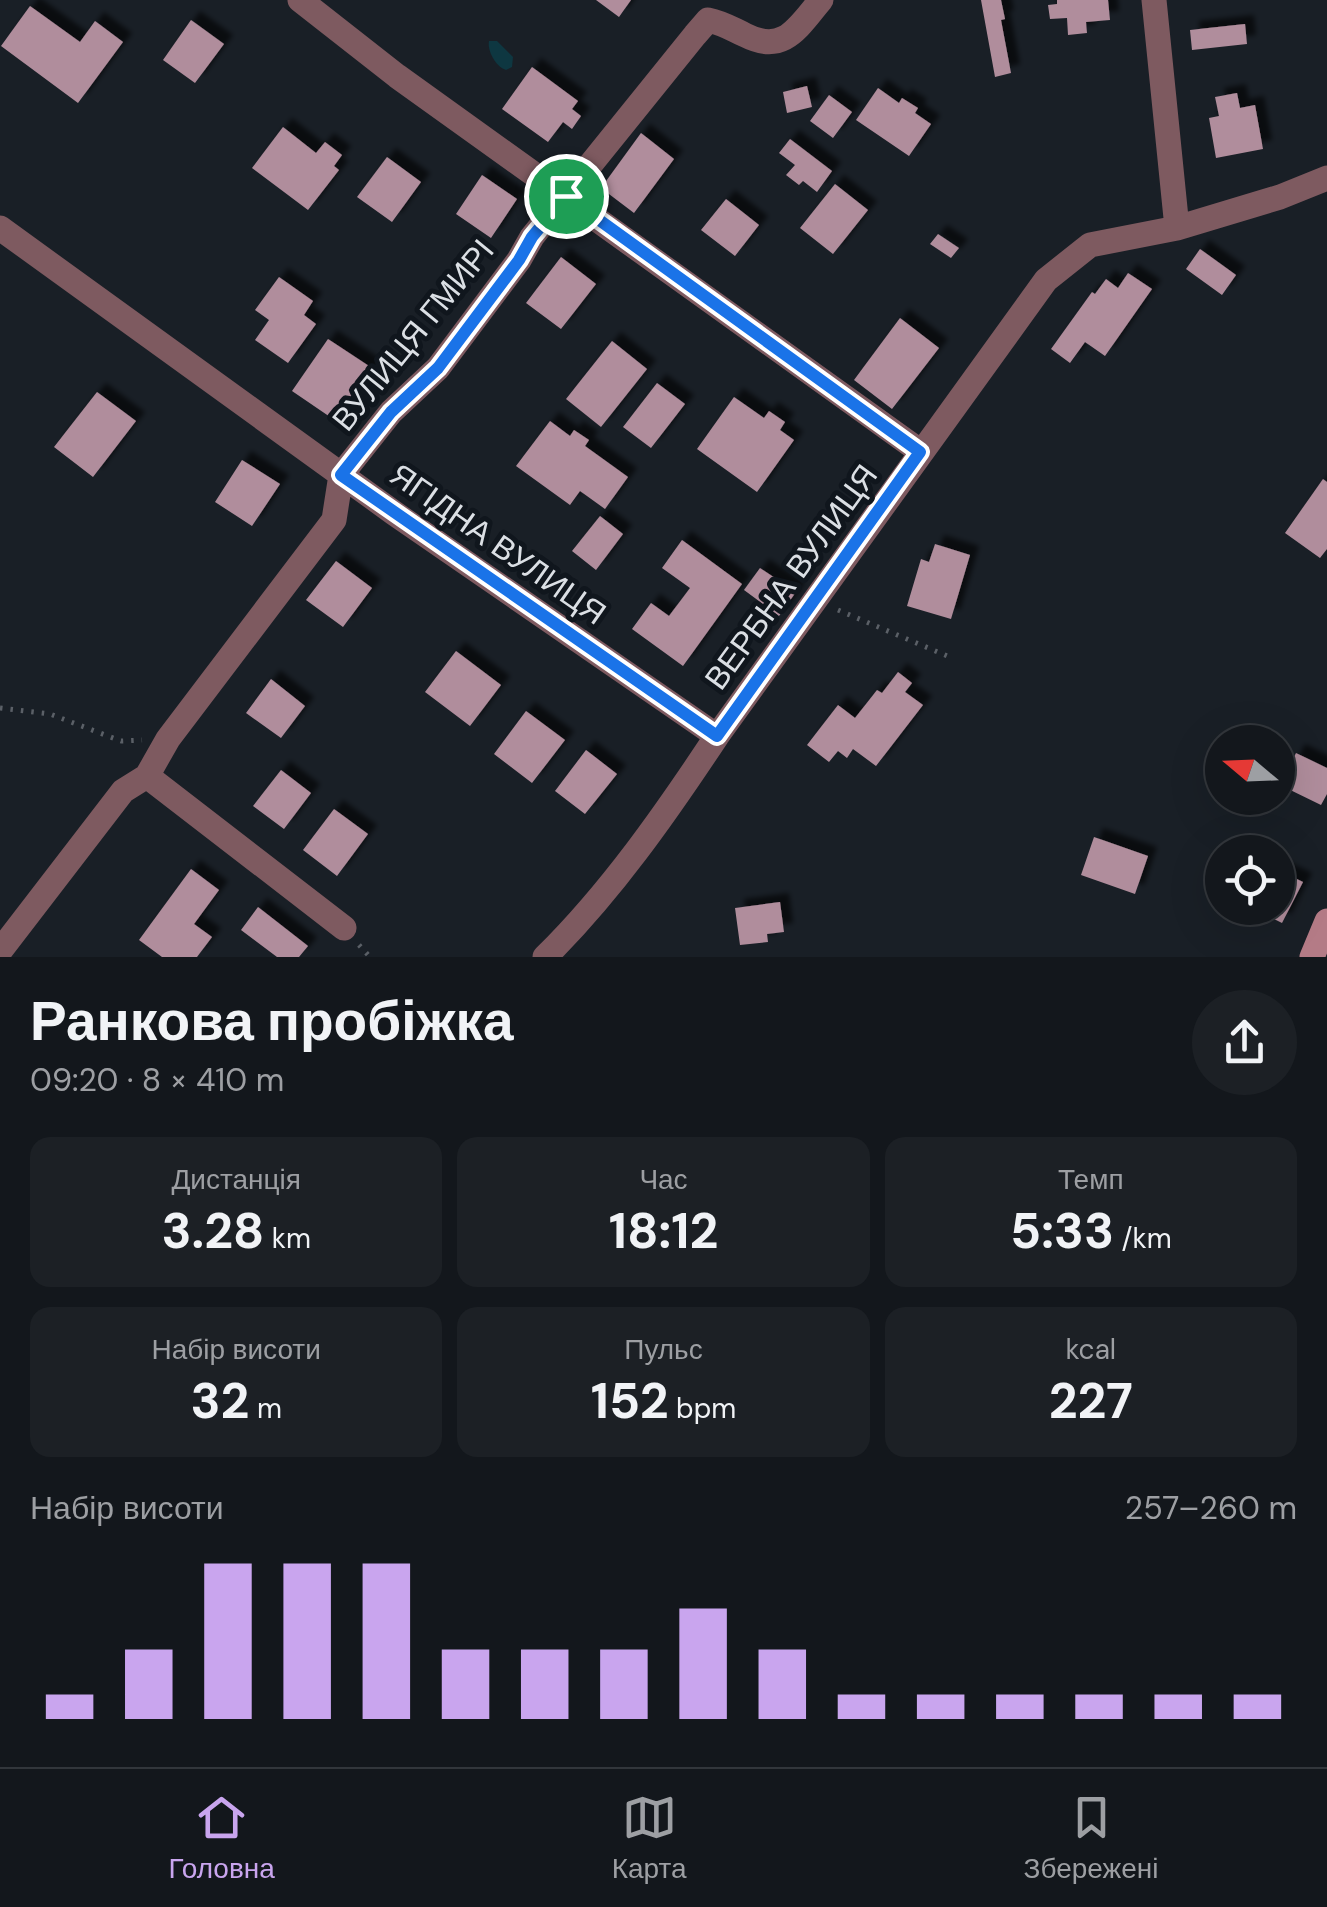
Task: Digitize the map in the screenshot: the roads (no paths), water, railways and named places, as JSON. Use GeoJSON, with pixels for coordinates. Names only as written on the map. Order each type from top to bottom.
{"type":"FeatureCollection","features":[{"type":"Feature","properties":{"kind":"street"},"geometry":{"type":"LineString","coordinates":[[300,0],[397,76],[920,452]]}},
{"type":"Feature","properties":{"kind":"street","name":"ВУЛИЦЯ ГМИРІ"},"geometry":{"type":"LineString","coordinates":[[0,951],[124,790],[147,776],[168,739],[334,520],[341,475],[391,412],[438,368],[532,237],[708,20],[726,24],[766,44],[782,41],[821,0]]}},
{"type":"Feature","properties":{"kind":"street"},"geometry":{"type":"LineString","coordinates":[[1154,0],[1176,228]]}},
{"type":"Feature","properties":{"kind":"street","name":"ВЕРБНА ВУЛИЦЯ"},"geometry":{"type":"LineString","coordinates":[[545,957],[669,810],[717,736],[1046,280],[1090,245],[1176,228],[1280,197],[1327,178]]}},
{"type":"Feature","properties":{"kind":"street","name":"ЯГІДНА ВУЛИЦЯ"},"geometry":{"type":"LineString","coordinates":[[0,228],[341,475],[717,736]]}},
{"type":"Feature","properties":{"kind":"street"},"geometry":{"type":"LineString","coordinates":[[147,776],[344,928]]}},
{"type":"Feature","properties":{"kind":"street"},"geometry":{"type":"LineString","coordinates":[[1312,957],[1327,921]]}},
{"type":"Feature","properties":{"kind":"water"},"geometry":{"type":"Polygon","coordinates":[[[489,41],[497,41],[513,57],[512,67],[506,70],[496,62],[489,41]]]}}]}
